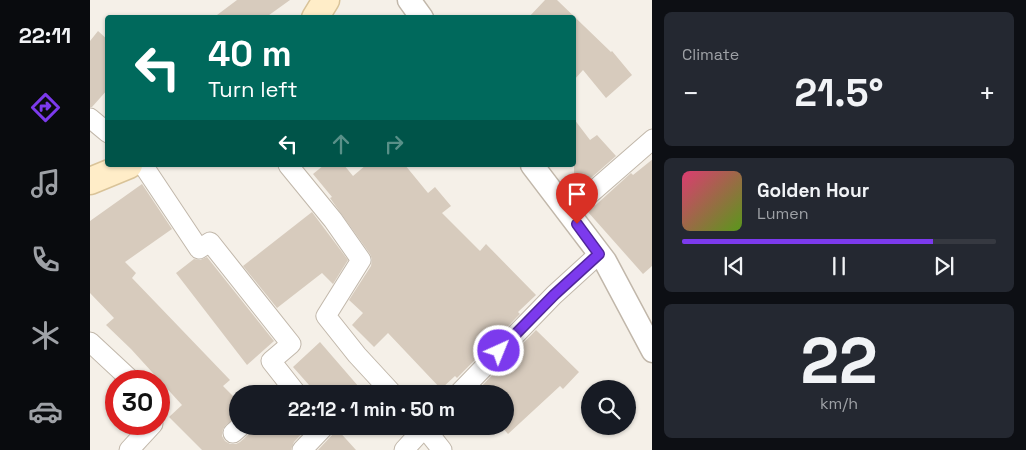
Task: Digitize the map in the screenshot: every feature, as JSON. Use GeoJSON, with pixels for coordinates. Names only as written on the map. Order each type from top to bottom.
{"type":"FeatureCollection","features":[{"type":"Feature","properties":{"kind":"main road"},"geometry":{"type":"LineString","coordinates":[[317,15],[326,0]]}},
{"type":"Feature","properties":{"kind":"main road"},"geometry":{"type":"LineString","coordinates":[[90,181],[124,167]]}},
{"type":"Feature","properties":{"kind":"street"},"geometry":{"type":"LineString","coordinates":[[409,0],[420,15]]}},
{"type":"Feature","properties":{"kind":"street"},"geometry":{"type":"LineString","coordinates":[[90,118],[105,130]]}},
{"type":"Feature","properties":{"kind":"street"},"geometry":{"type":"LineString","coordinates":[[568,213],[652,139]]}},
{"type":"Feature","properties":{"kind":"street"},"geometry":{"type":"LineString","coordinates":[[144,167],[199,249],[210,242],[291,344],[271,361],[286,385]]}},
{"type":"Feature","properties":{"kind":"street"},"geometry":{"type":"LineString","coordinates":[[290,167],[333,220],[361,260],[326,316],[357,355],[385,385]]}},
{"type":"Feature","properties":{"kind":"street"},"geometry":{"type":"LineString","coordinates":[[534,167],[605,261],[652,351]]}},
{"type":"Feature","properties":{"kind":"street"},"geometry":{"type":"LineString","coordinates":[[467,385],[554,295],[599,254]]}},
{"type":"Feature","properties":{"kind":"street"},"geometry":{"type":"LineString","coordinates":[[90,342],[120,370]]}},
{"type":"Feature","properties":{"kind":"street"},"geometry":{"type":"LineString","coordinates":[[129,450],[143,435]]}},
{"type":"Feature","properties":{"kind":"street"},"geometry":{"type":"LineString","coordinates":[[302,450],[316,435]]}},
{"type":"Feature","properties":{"kind":"street"},"geometry":{"type":"LineString","coordinates":[[404,450],[417,435]]}},
{"type":"Feature","properties":{"kind":"street"},"geometry":{"type":"LineString","coordinates":[[430,435],[442,450]]}},
{"type":"Feature","properties":{"kind":"building"},"geometry":{"type":"Polygon","coordinates":[[[237,0],[290,0],[269,15],[217,15],[237,0]]]}},
{"type":"Feature","properties":{"kind":"building"},"geometry":{"type":"Polygon","coordinates":[[[545,0],[557,0],[573,15],[531,15],[545,0]]]}},
{"type":"Feature","properties":{"kind":"building"},"geometry":{"type":"Polygon","coordinates":[[[576,18],[612,51],[632,75],[606,98],[583,70],[576,78],[576,18]]]}},
{"type":"Feature","properties":{"kind":"building"},"geometry":{"type":"Polygon","coordinates":[[[98,31],[105,37],[105,92],[92,107],[90,107],[90,41],[98,31]]]}},
{"type":"Feature","properties":{"kind":"building"},"geometry":{"type":"Polygon","coordinates":[[[576,122],[590,140],[597,135],[616,156],[583,185],[574,174],[574,167],[576,167],[576,122]]]}},
{"type":"Feature","properties":{"kind":"building"},"geometry":{"type":"Polygon","coordinates":[[[652,160],[652,266],[643,274],[588,212],[631,173],[633,175],[652,160]]]}},
{"type":"Feature","properties":{"kind":"building"},"geometry":{"type":"Polygon","coordinates":[[[322,167],[346,167],[353,176],[364,167],[407,167],[428,193],[435,187],[451,206],[442,213],[480,251],[486,244],[536,295],[518,312],[520,314],[457,378],[455,376],[445,385],[437,385],[388,333],[374,347],[352,325],[363,313],[349,300],[371,266],[372,259],[330,198],[332,197],[313,174],[322,167]]]}},
{"type":"Feature","properties":{"kind":"building"},"geometry":{"type":"Polygon","coordinates":[[[142,184],[172,229],[125,262],[136,273],[132,278],[230,380],[223,386],[229,392],[229,423],[223,429],[222,436],[225,441],[230,444],[236,444],[248,435],[301,435],[294,442],[291,450],[202,450],[170,418],[182,405],[170,392],[170,370],[150,370],[106,325],[114,318],[90,293],[90,221],[142,184]]]}},
{"type":"Feature","properties":{"kind":"building"},"geometry":{"type":"Polygon","coordinates":[[[312,212],[348,260],[333,284],[322,273],[277,308],[243,266],[312,212]]]}},
{"type":"Feature","properties":{"kind":"building"},"geometry":{"type":"Polygon","coordinates":[[[207,257],[274,341],[247,365],[176,273],[194,259],[200,260],[207,257]]]}},
{"type":"Feature","properties":{"kind":"building"},"geometry":{"type":"Polygon","coordinates":[[[536,330],[579,372],[563,389],[560,386],[514,428],[514,385],[483,385],[536,330]]]}},
{"type":"Feature","properties":{"kind":"building"},"geometry":{"type":"Polygon","coordinates":[[[320,342],[357,385],[309,385],[293,367],[320,342]]]}},
{"type":"Feature","properties":{"kind":"building"},"geometry":{"type":"Polygon","coordinates":[[[332,435],[342,435],[356,450],[318,450],[332,435]]]}},
{"type":"Feature","properties":{"kind":"route"},"geometry":{"type":"LineString","coordinates":[[499,351],[554,295],[599,254],[577,224]]}}]}
